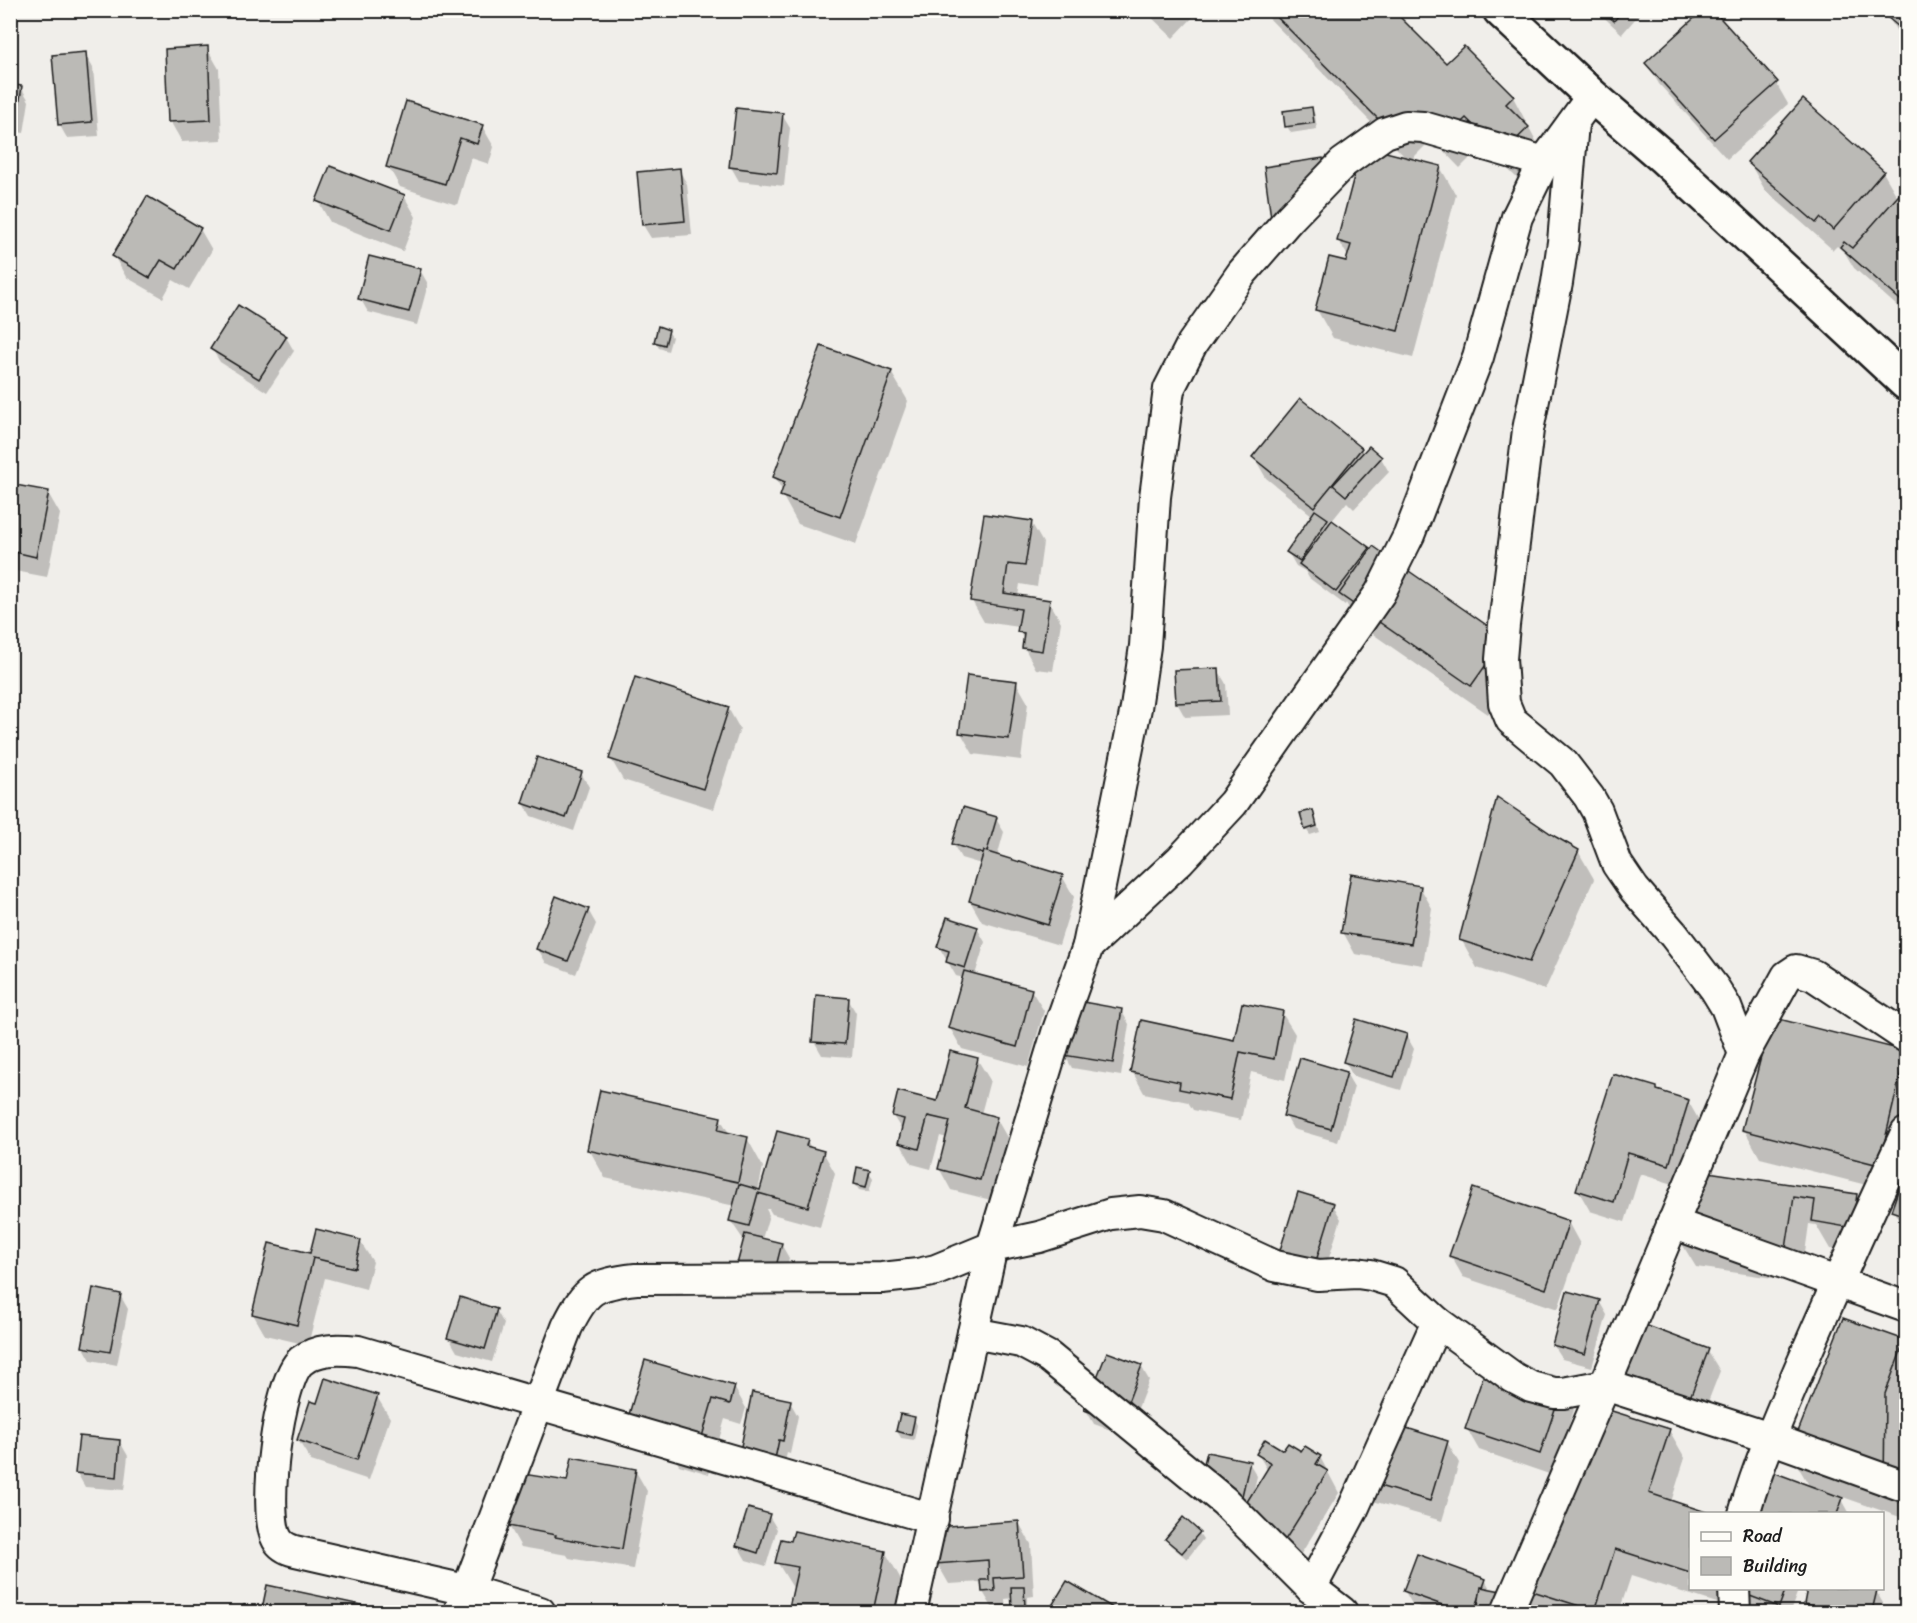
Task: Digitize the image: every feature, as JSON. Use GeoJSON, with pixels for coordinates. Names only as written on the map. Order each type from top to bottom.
{"type":"FeatureCollection","features":[{"type":"Feature","properties":{"kind":"main road"},"geometry":{"type":"LineString","coordinates":[[1500,10],[1592,96],[1663,157],[1906,383]]}},
{"type":"Feature","properties":{"kind":"street"},"geometry":{"type":"LineString","coordinates":[[1088,946],[1180,860],[1233,803],[1380,593],[1409,535],[1479,357],[1517,217],[1544,162],[1592,96]]}},
{"type":"Feature","properties":{"kind":"street"},"geometry":{"type":"LineString","coordinates":[[1572,123],[1563,242],[1528,430],[1504,626],[1501,659],[1504,703],[1511,720],[1563,763],[1589,797],[1597,811],[1617,864],[1634,890],[1674,935],[1715,989],[1726,1007],[1744,1054]]}},
{"type":"Feature","properties":{"kind":"street"},"geometry":{"type":"LineString","coordinates":[[911,1612],[992,1248],[1057,1032],[1088,946],[1136,708],[1145,646],[1155,497],[1169,388],[1183,360],[1242,273],[1290,218],[1343,163],[1385,133],[1406,126],[1424,127],[1544,162]]}},
{"type":"Feature","properties":{"kind":"street"},"geometry":{"type":"LineString","coordinates":[[1507,1612],[1744,1054],[1779,987],[1787,976],[1796,970],[1813,975],[1906,1037]]}},
{"type":"Feature","properties":{"kind":"street"},"geometry":{"type":"LineString","coordinates":[[1745,1512],[1754,1479],[1770,1438],[1837,1281],[1906,1133]]}},
{"type":"Feature","properties":{"kind":"street"},"geometry":{"type":"LineString","coordinates":[[462,1601],[567,1327],[580,1302],[592,1291],[603,1285],[636,1279],[902,1276],[936,1270],[992,1248],[1039,1237],[1111,1214],[1140,1211],[1164,1215],[1275,1266],[1318,1275],[1371,1275],[1394,1282],[1437,1322],[1514,1378],[1531,1387],[1563,1393],[1605,1385],[1770,1438],[1906,1487]]}},
{"type":"Feature","properties":{"kind":"street"},"geometry":{"type":"LineString","coordinates":[[1672,1223],[1906,1307]]}},
{"type":"Feature","properties":{"kind":"street"},"geometry":{"type":"LineString","coordinates":[[1311,1588],[1353,1509],[1437,1322]]}},
{"type":"Feature","properties":{"kind":"street"},"geometry":{"type":"LineString","coordinates":[[973,1333],[1021,1342],[1049,1357],[1224,1501],[1311,1588],[1342,1612]]}},
{"type":"Feature","properties":{"kind":"street"},"geometry":{"type":"LineString","coordinates":[[540,1612],[462,1601],[281,1545],[273,1530],[274,1450],[286,1388],[299,1363],[310,1355],[340,1349],[358,1351],[933,1519]]}},
{"type":"Feature","properties":{"kind":"street"},"geometry":{"type":"LineString","coordinates":[[1734,1590],[1735,1612]]}},
{"type":"Feature","properties":{"kind":"building"},"geometry":{"type":"Polygon","coordinates":[[[1270,10],[1393,10],[1446,63],[1464,46],[1514,96],[1506,104],[1529,127],[1502,153],[1466,118],[1443,140],[1393,134],[1270,10]]]}},
{"type":"Feature","properties":{"kind":"building"},"geometry":{"type":"Polygon","coordinates":[[[1602,10],[1623,10],[1614,21],[1602,10]]]}},
{"type":"Feature","properties":{"kind":"building"},"geometry":{"type":"Polygon","coordinates":[[[1703,10],[1713,10],[1778,82],[1714,139],[1645,63],[1703,10]]]}},
{"type":"Feature","properties":{"kind":"building"},"geometry":{"type":"Polygon","coordinates":[[[1893,10],[1906,10],[1906,33],[1887,17],[1893,10]]]}},
{"type":"Feature","properties":{"kind":"building"},"geometry":{"type":"Polygon","coordinates":[[[208,46],[211,120],[168,122],[165,49],[208,46]]]}},
{"type":"Feature","properties":{"kind":"building"},"geometry":{"type":"Polygon","coordinates":[[[86,52],[92,122],[58,125],[52,55],[86,52]]]}},
{"type":"Feature","properties":{"kind":"building"},"geometry":{"type":"Polygon","coordinates":[[[10,84],[22,86],[17,119],[10,119],[10,84]]]}},
{"type":"Feature","properties":{"kind":"building"},"geometry":{"type":"Polygon","coordinates":[[[1803,99],[1884,171],[1833,230],[1820,218],[1816,223],[1747,162],[1803,99]]]}},
{"type":"Feature","properties":{"kind":"building"},"geometry":{"type":"Polygon","coordinates":[[[406,101],[483,125],[477,144],[460,138],[445,184],[386,167],[406,101]]]}},
{"type":"Feature","properties":{"kind":"building"},"geometry":{"type":"Polygon","coordinates":[[[1312,107],[1314,123],[1285,127],[1283,111],[1312,107]]]}},
{"type":"Feature","properties":{"kind":"building"},"geometry":{"type":"Polygon","coordinates":[[[736,108],[783,113],[777,173],[729,167],[736,108]]]}},
{"type":"Feature","properties":{"kind":"building"},"geometry":{"type":"Polygon","coordinates":[[[1362,146],[1441,166],[1398,331],[1315,310],[1329,257],[1346,261],[1351,245],[1337,241],[1362,146]]]}},
{"type":"Feature","properties":{"kind":"building"},"geometry":{"type":"Polygon","coordinates":[[[1323,158],[1326,177],[1304,180],[1307,202],[1272,225],[1264,167],[1323,158]]]}},
{"type":"Feature","properties":{"kind":"building"},"geometry":{"type":"Polygon","coordinates":[[[330,166],[405,195],[391,230],[316,201],[330,166]]]}},
{"type":"Feature","properties":{"kind":"building"},"geometry":{"type":"Polygon","coordinates":[[[680,168],[685,221],[642,225],[637,172],[680,168]]]}},
{"type":"Feature","properties":{"kind":"building"},"geometry":{"type":"Polygon","coordinates":[[[1905,188],[1906,305],[1840,247],[1844,242],[1852,248],[1905,188]]]}},
{"type":"Feature","properties":{"kind":"building"},"geometry":{"type":"Polygon","coordinates":[[[147,196],[201,228],[177,269],[161,260],[150,278],[112,256],[147,196]]]}},
{"type":"Feature","properties":{"kind":"building"},"geometry":{"type":"Polygon","coordinates":[[[369,256],[421,269],[409,312],[358,299],[369,256]]]}},
{"type":"Feature","properties":{"kind":"building"},"geometry":{"type":"Polygon","coordinates":[[[238,305],[287,336],[259,379],[210,349],[238,305]]]}},
{"type":"Feature","properties":{"kind":"building"},"geometry":{"type":"Polygon","coordinates":[[[658,326],[669,330],[665,345],[654,342],[658,326]]]}},
{"type":"Feature","properties":{"kind":"building"},"geometry":{"type":"Polygon","coordinates":[[[821,346],[892,371],[840,517],[780,496],[785,482],[773,477],[821,346]]]}},
{"type":"Feature","properties":{"kind":"building"},"geometry":{"type":"Polygon","coordinates":[[[1300,398],[1362,448],[1314,507],[1252,457],[1300,398]]]}},
{"type":"Feature","properties":{"kind":"building"},"geometry":{"type":"Polygon","coordinates":[[[1369,446],[1382,457],[1346,496],[1333,485],[1369,446]]]}},
{"type":"Feature","properties":{"kind":"building"},"geometry":{"type":"Polygon","coordinates":[[[10,484],[49,491],[36,557],[10,551],[10,484]]]}},
{"type":"Feature","properties":{"kind":"building"},"geometry":{"type":"Polygon","coordinates":[[[1315,510],[1328,519],[1300,561],[1286,552],[1315,510]]]}},
{"type":"Feature","properties":{"kind":"building"},"geometry":{"type":"Polygon","coordinates":[[[984,514],[1032,521],[1025,566],[1008,564],[1004,593],[1050,600],[1042,651],[1022,648],[1024,633],[1017,632],[1021,609],[970,601],[984,514]]]}},
{"type":"Feature","properties":{"kind":"building"},"geometry":{"type":"Polygon","coordinates":[[[1332,520],[1370,548],[1336,592],[1299,564],[1332,520]]]}},
{"type":"Feature","properties":{"kind":"building"},"geometry":{"type":"Polygon","coordinates":[[[1373,546],[1505,638],[1471,686],[1339,594],[1373,546]]]}},
{"type":"Feature","properties":{"kind":"building"},"geometry":{"type":"Polygon","coordinates":[[[1219,668],[1221,701],[1176,703],[1174,670],[1219,668]]]}},
{"type":"Feature","properties":{"kind":"building"},"geometry":{"type":"Polygon","coordinates":[[[967,675],[1017,681],[1009,739],[959,733],[967,675]]]}},
{"type":"Feature","properties":{"kind":"building"},"geometry":{"type":"Polygon","coordinates":[[[635,677],[729,707],[703,789],[609,759],[635,677]]]}},
{"type":"Feature","properties":{"kind":"building"},"geometry":{"type":"Polygon","coordinates":[[[537,757],[582,772],[566,818],[522,803],[537,757]]]}},
{"type":"Feature","properties":{"kind":"building"},"geometry":{"type":"Polygon","coordinates":[[[1497,797],[1579,850],[1529,962],[1459,940],[1497,797]]]}},
{"type":"Feature","properties":{"kind":"building"},"geometry":{"type":"Polygon","coordinates":[[[963,807],[997,817],[986,855],[952,844],[963,807]]]}},
{"type":"Feature","properties":{"kind":"building"},"geometry":{"type":"Polygon","coordinates":[[[1313,810],[1317,826],[1305,830],[1300,813],[1313,810]]]}},
{"type":"Feature","properties":{"kind":"building"},"geometry":{"type":"Polygon","coordinates":[[[984,851],[1063,875],[1048,925],[969,901],[984,851]]]}},
{"type":"Feature","properties":{"kind":"building"},"geometry":{"type":"Polygon","coordinates":[[[1351,874],[1421,886],[1411,944],[1341,933],[1351,874]]]}},
{"type":"Feature","properties":{"kind":"building"},"geometry":{"type":"Polygon","coordinates":[[[556,896],[589,909],[568,961],[536,949],[556,896]]]}},
{"type":"Feature","properties":{"kind":"building"},"geometry":{"type":"Polygon","coordinates":[[[947,917],[978,927],[965,968],[946,962],[949,951],[937,947],[947,917]]]}},
{"type":"Feature","properties":{"kind":"building"},"geometry":{"type":"Polygon","coordinates":[[[964,971],[1032,989],[1017,1047],[948,1028],[964,971]]]}},
{"type":"Feature","properties":{"kind":"building"},"geometry":{"type":"Polygon","coordinates":[[[816,995],[849,998],[845,1044],[812,1042],[816,995]]]}},
{"type":"Feature","properties":{"kind":"building"},"geometry":{"type":"Polygon","coordinates":[[[1072,1000],[1122,1009],[1113,1063],[1063,1055],[1072,1000]]]}},
{"type":"Feature","properties":{"kind":"building"},"geometry":{"type":"Polygon","coordinates":[[[1242,1003],[1283,1011],[1274,1059],[1240,1052],[1230,1099],[1179,1089],[1180,1082],[1130,1072],[1141,1020],[1234,1040],[1242,1003]]]}},
{"type":"Feature","properties":{"kind":"building"},"geometry":{"type":"Polygon","coordinates":[[[1767,1016],[1906,1051],[1879,1165],[1742,1130],[1761,1057],[1742,1052],[1767,1016]]]}},
{"type":"Feature","properties":{"kind":"building"},"geometry":{"type":"Polygon","coordinates":[[[1356,1019],[1407,1034],[1394,1077],[1343,1062],[1356,1019]]]}},
{"type":"Feature","properties":{"kind":"building"},"geometry":{"type":"Polygon","coordinates":[[[950,1051],[978,1058],[965,1108],[997,1117],[980,1180],[938,1169],[950,1121],[928,1116],[919,1149],[898,1143],[904,1119],[892,1116],[898,1091],[937,1101],[950,1051]]]}},
{"type":"Feature","properties":{"kind":"building"},"geometry":{"type":"Polygon","coordinates":[[[1300,1058],[1347,1072],[1331,1129],[1283,1116],[1300,1058]]]}},
{"type":"Feature","properties":{"kind":"building"},"geometry":{"type":"Polygon","coordinates":[[[1613,1074],[1657,1087],[1657,1090],[1689,1100],[1669,1165],[1628,1153],[1614,1202],[1576,1190],[1613,1074]]]}},
{"type":"Feature","properties":{"kind":"building"},"geometry":{"type":"Polygon","coordinates":[[[600,1090],[721,1117],[718,1130],[748,1137],[738,1182],[587,1150],[600,1090]]]}},
{"type":"Feature","properties":{"kind":"building"},"geometry":{"type":"Polygon","coordinates":[[[777,1131],[808,1139],[806,1146],[824,1151],[808,1207],[758,1193],[749,1226],[729,1221],[739,1184],[760,1190],[777,1131]]]}},
{"type":"Feature","properties":{"kind":"building"},"geometry":{"type":"Polygon","coordinates":[[[857,1167],[870,1170],[866,1187],[854,1184],[857,1167]]]}},
{"type":"Feature","properties":{"kind":"building"},"geometry":{"type":"Polygon","coordinates":[[[1906,1168],[1906,1216],[1891,1211],[1906,1168]]]}},
{"type":"Feature","properties":{"kind":"building"},"geometry":{"type":"Polygon","coordinates":[[[1688,1169],[1857,1194],[1852,1228],[1812,1221],[1815,1200],[1794,1197],[1785,1255],[1678,1239],[1688,1169]]]}},
{"type":"Feature","properties":{"kind":"building"},"geometry":{"type":"Polygon","coordinates":[[[1473,1188],[1569,1221],[1546,1289],[1449,1256],[1473,1188]]]}},
{"type":"Feature","properties":{"kind":"building"},"geometry":{"type":"Polygon","coordinates":[[[1298,1192],[1334,1203],[1312,1274],[1276,1263],[1298,1192]]]}},
{"type":"Feature","properties":{"kind":"building"},"geometry":{"type":"Polygon","coordinates":[[[316,1229],[361,1240],[355,1268],[313,1258],[297,1325],[252,1314],[269,1243],[310,1253],[316,1229]]]}},
{"type":"Feature","properties":{"kind":"building"},"geometry":{"type":"Polygon","coordinates":[[[745,1234],[782,1243],[772,1282],[735,1272],[745,1234]]]}},
{"type":"Feature","properties":{"kind":"building"},"geometry":{"type":"Polygon","coordinates":[[[93,1288],[121,1294],[110,1352],[82,1347],[93,1288]]]}},
{"type":"Feature","properties":{"kind":"building"},"geometry":{"type":"Polygon","coordinates":[[[1567,1291],[1600,1300],[1585,1354],[1552,1345],[1567,1291]]]}},
{"type":"Feature","properties":{"kind":"building"},"geometry":{"type":"Polygon","coordinates":[[[460,1297],[497,1309],[485,1349],[447,1338],[460,1297]]]}},
{"type":"Feature","properties":{"kind":"building"},"geometry":{"type":"Polygon","coordinates":[[[1843,1318],[1905,1340],[1885,1394],[1884,1489],[1790,1452],[1843,1318]]]}},
{"type":"Feature","properties":{"kind":"building"},"geometry":{"type":"Polygon","coordinates":[[[1645,1325],[1709,1349],[1687,1405],[1624,1380],[1645,1325]]]}},
{"type":"Feature","properties":{"kind":"building"},"geometry":{"type":"Polygon","coordinates":[[[1107,1352],[1142,1365],[1120,1423],[1084,1410],[1107,1352]]]}},
{"type":"Feature","properties":{"kind":"building"},"geometry":{"type":"Polygon","coordinates":[[[645,1360],[735,1386],[730,1404],[713,1399],[697,1454],[625,1428],[645,1360]]]}},
{"type":"Feature","properties":{"kind":"building"},"geometry":{"type":"Polygon","coordinates":[[[1488,1362],[1562,1388],[1540,1454],[1465,1429],[1488,1362]]]}},
{"type":"Feature","properties":{"kind":"building"},"geometry":{"type":"Polygon","coordinates":[[[325,1378],[378,1395],[357,1460],[297,1440],[310,1401],[317,1403],[325,1378]]]}},
{"type":"Feature","properties":{"kind":"building"},"geometry":{"type":"Polygon","coordinates":[[[752,1392],[791,1400],[783,1441],[779,1440],[772,1473],[737,1466],[752,1392]]]}},
{"type":"Feature","properties":{"kind":"building"},"geometry":{"type":"Polygon","coordinates":[[[1599,1407],[1670,1429],[1649,1493],[1706,1512],[1689,1512],[1689,1573],[1615,1549],[1595,1611],[1520,1587],[1599,1407]]]}},
{"type":"Feature","properties":{"kind":"building"},"geometry":{"type":"Polygon","coordinates":[[[900,1414],[915,1417],[911,1435],[896,1431],[900,1414]]]}},
{"type":"Feature","properties":{"kind":"building"},"geometry":{"type":"Polygon","coordinates":[[[1378,1419],[1448,1441],[1430,1501],[1359,1480],[1378,1419]]]}},
{"type":"Feature","properties":{"kind":"building"},"geometry":{"type":"Polygon","coordinates":[[[79,1436],[120,1440],[117,1477],[75,1473],[79,1436]]]}},
{"type":"Feature","properties":{"kind":"building"},"geometry":{"type":"Polygon","coordinates":[[[1265,1439],[1283,1450],[1288,1443],[1301,1451],[1305,1446],[1321,1456],[1316,1464],[1328,1471],[1277,1553],[1232,1526],[1271,1463],[1256,1454],[1265,1439]]]}},
{"type":"Feature","properties":{"kind":"building"},"geometry":{"type":"Polygon","coordinates":[[[1207,1452],[1250,1461],[1242,1496],[1221,1491],[1200,1479],[1207,1452]]]}},
{"type":"Feature","properties":{"kind":"building"},"geometry":{"type":"Polygon","coordinates":[[[572,1457],[636,1469],[622,1549],[508,1526],[517,1473],[567,1481],[572,1457]]]}},
{"type":"Feature","properties":{"kind":"building"},"geometry":{"type":"Polygon","coordinates":[[[1773,1472],[1843,1498],[1838,1512],[1758,1512],[1773,1472]]]}},
{"type":"Feature","properties":{"kind":"building"},"geometry":{"type":"Polygon","coordinates":[[[748,1508],[770,1514],[758,1553],[736,1546],[748,1508]]]}},
{"type":"Feature","properties":{"kind":"building"},"geometry":{"type":"Polygon","coordinates":[[[1183,1517],[1200,1532],[1182,1553],[1165,1539],[1183,1517]]]}},
{"type":"Feature","properties":{"kind":"building"},"geometry":{"type":"Polygon","coordinates":[[[1019,1521],[1023,1576],[994,1578],[995,1591],[982,1592],[981,1580],[989,1580],[988,1560],[935,1564],[933,1527],[1019,1521]]]}},
{"type":"Feature","properties":{"kind":"building"},"geometry":{"type":"Polygon","coordinates":[[[794,1531],[886,1551],[873,1612],[788,1612],[798,1567],[775,1563],[781,1539],[791,1541],[794,1531]]]}},
{"type":"Feature","properties":{"kind":"building"},"geometry":{"type":"Polygon","coordinates":[[[1417,1554],[1486,1579],[1474,1612],[1462,1612],[1403,1591],[1417,1554]]]}},
{"type":"Feature","properties":{"kind":"building"},"geometry":{"type":"Polygon","coordinates":[[[1067,1581],[1120,1612],[1048,1612],[1067,1581]]]}},
{"type":"Feature","properties":{"kind":"building"},"geometry":{"type":"Polygon","coordinates":[[[267,1585],[366,1606],[364,1612],[242,1612],[244,1605],[262,1609],[267,1585]]]}},
{"type":"Feature","properties":{"kind":"building"},"geometry":{"type":"Polygon","coordinates":[[[1011,1587],[1024,1587],[1025,1608],[1012,1609],[1011,1587]]]}},
{"type":"Feature","properties":{"kind":"building"},"geometry":{"type":"Polygon","coordinates":[[[1481,1587],[1511,1593],[1517,1612],[1477,1612],[1481,1587]]]}},
{"type":"Feature","properties":{"kind":"building"},"geometry":{"type":"Polygon","coordinates":[[[1734,1590],[1785,1590],[1779,1607],[1734,1590]]]}},
{"type":"Feature","properties":{"kind":"building"},"geometry":{"type":"Polygon","coordinates":[[[1807,1590],[1877,1590],[1872,1611],[1857,1607],[1856,1612],[1840,1612],[1804,1604],[1807,1590]]]}}]}
